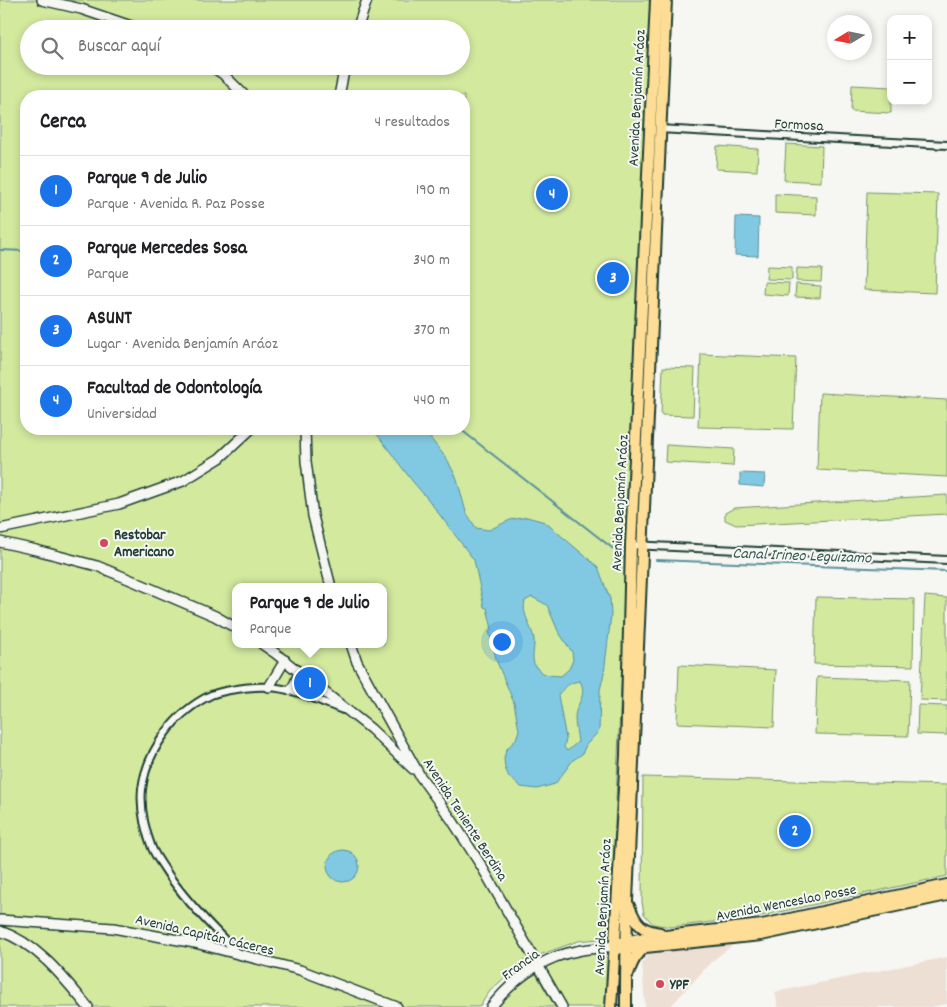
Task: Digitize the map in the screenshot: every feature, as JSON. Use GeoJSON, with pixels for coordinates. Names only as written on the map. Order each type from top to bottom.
{"type":"FeatureCollection","features":[{"type":"Feature","properties":{"kind":"main road","name":"Avenida Benjamín Aráoz"},"geometry":{"type":"LineString","coordinates":[[611,1007],[626,755],[631,545],[656,0]]}},
{"type":"Feature","properties":{"kind":"main road","name":"Avenida Benjamín Aráoz"},"geometry":{"type":"LineString","coordinates":[[626,1007],[627,901],[666,0]]}},
{"type":"Feature","properties":{"kind":"main road","name":"Avenida Wenceslao Posse"},"geometry":{"type":"LineString","coordinates":[[615,945],[626,945],[639,939],[762,924],[947,885]]}},
{"type":"Feature","properties":{"kind":"main road"},"geometry":{"type":"LineString","coordinates":[[626,945],[646,946],[761,935],[947,896]]}},
{"type":"Feature","properties":{"kind":"main road"},"geometry":{"type":"LineString","coordinates":[[627,901],[640,927],[650,932],[669,935]]}},
{"type":"Feature","properties":{"kind":"main road"},"geometry":{"type":"LineString","coordinates":[[626,982],[634,959],[646,946]]}},
{"type":"Feature","properties":{"kind":"street"},"geometry":{"type":"LineString","coordinates":[[42,0],[81,9],[113,20]]}},
{"type":"Feature","properties":{"kind":"street"},"geometry":{"type":"LineString","coordinates":[[360,20],[367,0]]}},
{"type":"Feature","properties":{"kind":"street"},"geometry":{"type":"LineString","coordinates":[[224,75],[240,90]]}},
{"type":"Feature","properties":{"kind":"street"},"geometry":{"type":"LineString","coordinates":[[340,90],[343,75]]}},
{"type":"Feature","properties":{"kind":"street","name":"Formosa"},"geometry":{"type":"LineString","coordinates":[[650,129],[947,145]]}},
{"type":"Feature","properties":{"kind":"street"},"geometry":{"type":"LineString","coordinates":[[0,529],[118,504],[183,481],[220,458],[245,435]]}},
{"type":"Feature","properties":{"kind":"street"},"geometry":{"type":"LineString","coordinates":[[304,435],[313,516],[330,583]]}},
{"type":"Feature","properties":{"kind":"street"},"geometry":{"type":"LineString","coordinates":[[0,542],[97,566],[215,616],[232,626]]}},
{"type":"Feature","properties":{"kind":"street"},"geometry":{"type":"LineString","coordinates":[[631,545],[947,560]]}},
{"type":"Feature","properties":{"kind":"street"},"geometry":{"type":"LineString","coordinates":[[268,648],[371,729],[420,776]]}},
{"type":"Feature","properties":{"kind":"street","name":"Avenida Teniente Berdina"},"geometry":{"type":"LineString","coordinates":[[352,648],[357,662],[420,776],[452,820],[482,867],[562,1007]]}},
{"type":"Feature","properties":{"kind":"street"},"geometry":{"type":"LineString","coordinates":[[269,687],[284,660]]}},
{"type":"Feature","properties":{"kind":"street"},"geometry":{"type":"LineString","coordinates":[[291,690],[299,672]]}},
{"type":"Feature","properties":{"kind":"street"},"geometry":{"type":"LineString","coordinates":[[239,954],[174,885],[152,849],[142,815],[142,789],[148,765],[160,741],[175,721],[212,695],[235,690],[269,687],[291,690],[352,714]]}},
{"type":"Feature","properties":{"kind":"street","name":"Avenida Capitán Cáceres"},"geometry":{"type":"LineString","coordinates":[[0,920],[113,928],[195,943],[300,970],[397,1007]]}},
{"type":"Feature","properties":{"kind":"street"},"geometry":{"type":"LineString","coordinates":[[0,931],[23,941],[37,952],[62,976],[88,1007]]}},
{"type":"Feature","properties":{"kind":"street","name":"Avenida Wenceslao Posse"},"geometry":{"type":"LineString","coordinates":[[600,948],[615,945]]}},
{"type":"Feature","properties":{"kind":"street","name":"Francia"},"geometry":{"type":"LineString","coordinates":[[491,1007],[515,982],[538,965],[550,959],[577,951],[600,948]]}},
{"type":"Feature","properties":{"kind":"shaded area"},"geometry":{"type":"Polygon","coordinates":[[[734,944],[712,961],[670,1007],[645,1007],[642,963],[649,954],[734,944]]]}},
{"type":"Feature","properties":{"kind":"shaded area"},"geometry":{"type":"Polygon","coordinates":[[[947,957],[947,1004],[931,1007],[778,1007],[775,992],[947,957]]]}},
{"type":"Feature","properties":{"kind":"green space"},"geometry":{"type":"Polygon","coordinates":[[[0,0],[651,0],[610,938],[578,941],[523,961],[490,991],[479,1007],[0,1007],[0,0]]]}},
{"type":"Feature","properties":{"kind":"green space"},"geometry":{"type":"Polygon","coordinates":[[[852,85],[887,87],[887,105],[891,105],[891,113],[851,111],[852,85]]]}},
{"type":"Feature","properties":{"kind":"green space"},"geometry":{"type":"Polygon","coordinates":[[[786,144],[822,146],[821,182],[784,180],[786,144]]]}},
{"type":"Feature","properties":{"kind":"green space"},"geometry":{"type":"Polygon","coordinates":[[[717,146],[758,149],[757,171],[716,169],[717,146]]]}},
{"type":"Feature","properties":{"kind":"green space"},"geometry":{"type":"Polygon","coordinates":[[[867,192],[938,194],[935,293],[864,290],[867,192]]]}},
{"type":"Feature","properties":{"kind":"green space"},"geometry":{"type":"Polygon","coordinates":[[[775,194],[816,196],[816,215],[775,213],[775,194]]]}},
{"type":"Feature","properties":{"kind":"green space"},"geometry":{"type":"Polygon","coordinates":[[[767,266],[792,267],[792,280],[766,279],[767,266]]]}},
{"type":"Feature","properties":{"kind":"green space"},"geometry":{"type":"Polygon","coordinates":[[[797,268],[822,269],[821,282],[796,281],[797,268]]]}},
{"type":"Feature","properties":{"kind":"green space"},"geometry":{"type":"Polygon","coordinates":[[[764,282],[789,283],[788,296],[763,294],[764,282]]]}},
{"type":"Feature","properties":{"kind":"green space"},"geometry":{"type":"Polygon","coordinates":[[[796,284],[821,286],[820,298],[795,297],[796,284]]]}},
{"type":"Feature","properties":{"kind":"green space"},"geometry":{"type":"Polygon","coordinates":[[[701,354],[796,358],[793,429],[698,427],[701,354]]]}},
{"type":"Feature","properties":{"kind":"green space"},"geometry":{"type":"Polygon","coordinates":[[[663,367],[695,368],[693,416],[661,415],[663,367]]]}},
{"type":"Feature","properties":{"kind":"green space"},"geometry":{"type":"Polygon","coordinates":[[[820,393],[947,400],[947,477],[817,470],[820,393]]]}},
{"type":"Feature","properties":{"kind":"green space"},"geometry":{"type":"Polygon","coordinates":[[[666,445],[734,449],[733,466],[665,462],[666,445]]]}},
{"type":"Feature","properties":{"kind":"green space"},"geometry":{"type":"Polygon","coordinates":[[[947,495],[947,514],[736,525],[725,520],[725,513],[734,508],[947,495]]]}},
{"type":"Feature","properties":{"kind":"green space"},"geometry":{"type":"Polygon","coordinates":[[[925,596],[947,598],[947,701],[920,700],[925,596]]]}},
{"type":"Feature","properties":{"kind":"green space"},"geometry":{"type":"Polygon","coordinates":[[[816,597],[914,599],[913,666],[814,664],[816,597]]]}},
{"type":"Feature","properties":{"kind":"green space"},"geometry":{"type":"Polygon","coordinates":[[[679,665],[776,670],[774,727],[677,723],[679,665]]]}},
{"type":"Feature","properties":{"kind":"green space"},"geometry":{"type":"Polygon","coordinates":[[[817,677],[910,680],[908,736],[815,734],[817,677]]]}},
{"type":"Feature","properties":{"kind":"green space"},"geometry":{"type":"Polygon","coordinates":[[[918,705],[947,706],[947,735],[917,734],[918,705]]]}},
{"type":"Feature","properties":{"kind":"green space"},"geometry":{"type":"Polygon","coordinates":[[[643,777],[947,785],[947,876],[761,916],[671,927],[653,924],[644,914],[642,902],[643,777]]]}},
{"type":"Feature","properties":{"kind":"green space"},"geometry":{"type":"Polygon","coordinates":[[[589,953],[604,954],[608,960],[607,1007],[568,1007],[546,969],[547,965],[589,953]]]}},
{"type":"Feature","properties":{"kind":"green space"},"geometry":{"type":"Polygon","coordinates":[[[536,974],[555,1007],[496,1007],[514,988],[536,974]]]}},
{"type":"Feature","properties":{"kind":"water"},"geometry":{"type":"Polygon","coordinates":[[[736,217],[759,218],[758,256],[735,255],[736,217]]]}},
{"type":"Feature","properties":{"kind":"water"},"geometry":{"type":"Polygon","coordinates":[[[378,435],[428,435],[447,459],[457,479],[466,512],[476,528],[489,530],[510,520],[527,517],[545,522],[598,567],[610,599],[611,615],[600,690],[599,731],[586,745],[582,754],[573,760],[555,784],[537,789],[521,787],[509,777],[504,759],[506,750],[516,739],[519,730],[514,703],[497,662],[489,631],[492,629],[487,608],[484,607],[474,560],[378,435]],[[532,597],[525,601],[524,610],[534,639],[534,664],[544,674],[561,676],[569,669],[573,660],[572,652],[558,631],[547,605],[532,597]],[[580,681],[573,682],[558,695],[566,739],[564,747],[567,751],[578,742],[575,717],[583,691],[580,681]]]}},
{"type":"Feature","properties":{"kind":"water"},"geometry":{"type":"Polygon","coordinates":[[[740,473],[765,474],[764,487],[740,485],[740,473]]]}},
{"type":"Feature","properties":{"kind":"water"},"geometry":{"type":"Polygon","coordinates":[[[343,850],[349,851],[354,855],[358,860],[358,872],[354,877],[349,881],[343,882],[337,881],[332,877],[328,872],[327,866],[328,860],[332,855],[337,851],[343,850]]]}},
{"type":"Feature","properties":{"kind":"waterway"},"geometry":{"type":"LineString","coordinates":[[0,250],[20,251]]}},
{"type":"Feature","properties":{"kind":"waterway"},"geometry":{"type":"LineString","coordinates":[[468,435],[625,558]]}},
{"type":"Feature","properties":{"kind":"waterway","name":"Canal Irineo Leguizamo"},"geometry":{"type":"LineString","coordinates":[[656,560],[947,571]]}},
{"type":"Feature","properties":{"kind":"place","name":"Facultad de Odontología"},"geometry":{"type":"Point","coordinates":[552,194]}},
{"type":"Feature","properties":{"kind":"place","name":"ASUNT"},"geometry":{"type":"Point","coordinates":[613,278]}},
{"type":"Feature","properties":{"kind":"place","name":"Restobar Americano"},"geometry":{"type":"Point","coordinates":[104,543]}},
{"type":"Feature","properties":{"kind":"place","name":"Parque 9 de Julio"},"geometry":{"type":"Point","coordinates":[310,683]}},
{"type":"Feature","properties":{"kind":"place","name":"Parque Mercedes Sosa"},"geometry":{"type":"Point","coordinates":[795,831]}},
{"type":"Feature","properties":{"kind":"place","name":"YPF"},"geometry":{"type":"Point","coordinates":[660,984]}}]}
